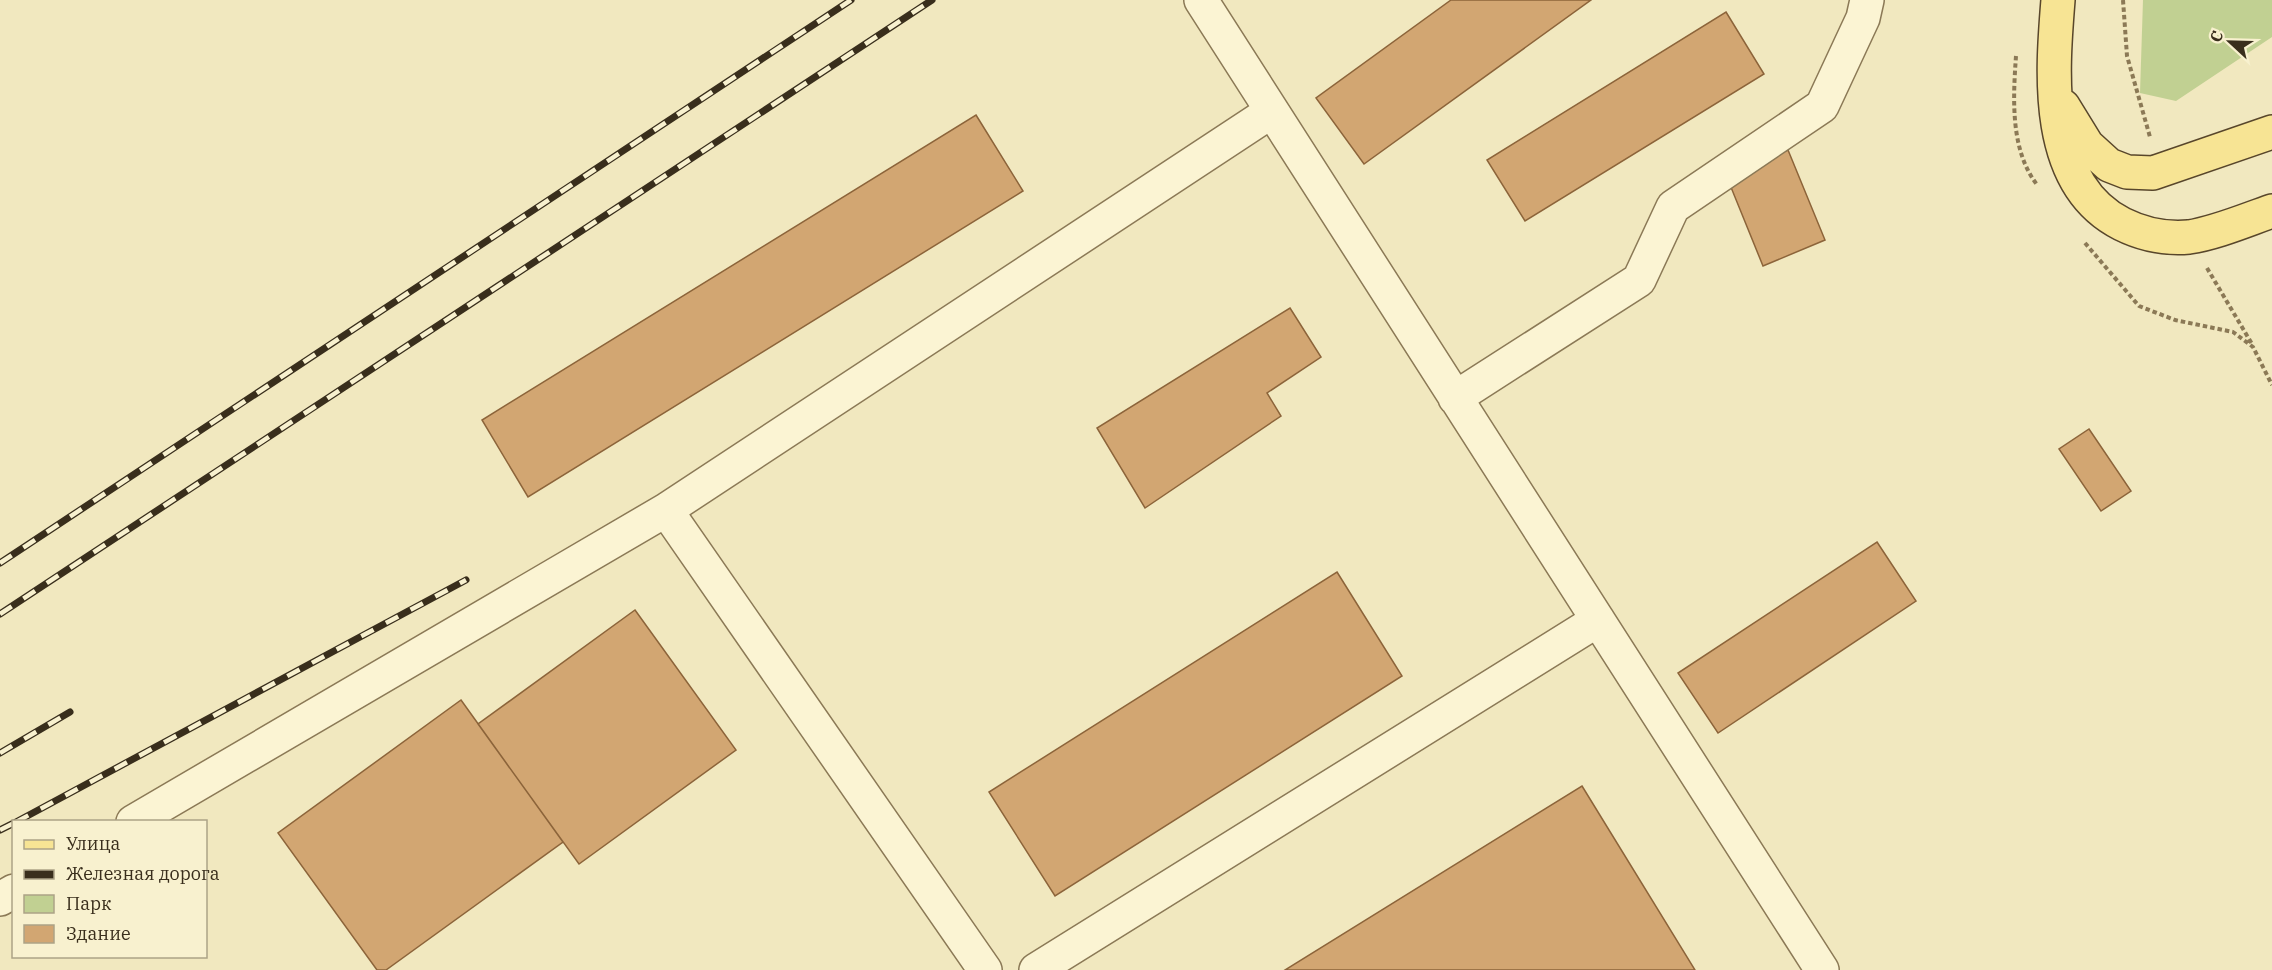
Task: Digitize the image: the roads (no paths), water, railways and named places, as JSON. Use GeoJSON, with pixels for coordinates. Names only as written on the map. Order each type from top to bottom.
{"type":"FeatureCollection","features":[{"type":"Feature","properties":{"kind":"main road"},"geometry":{"type":"LineString","coordinates":[[2058,0],[2055,40],[2059,128],[2066,160],[2085,193],[2108,216],[2134,230],[2171,237],[2189,237],[2264,214]]}},
{"type":"Feature","properties":{"kind":"main road"},"geometry":{"type":"LineString","coordinates":[[2057,95],[2086,145],[2109,165],[2127,172],[2153,172],[2262,135]]}},
{"type":"Feature","properties":{"kind":"lane"},"geometry":{"type":"LineString","coordinates":[[1201,0],[1822,970]]}},
{"type":"Feature","properties":{"kind":"lane"},"geometry":{"type":"LineString","coordinates":[[1455,398],[1639,280],[1673,207],[1822,106],[1863,18],[1867,0]]}},
{"type":"Feature","properties":{"kind":"lane"},"geometry":{"type":"LineString","coordinates":[[136,820],[666,510],[1272,111]]}},
{"type":"Feature","properties":{"kind":"lane"},"geometry":{"type":"LineString","coordinates":[[666,510],[986,970]]}},
{"type":"Feature","properties":{"kind":"lane"},"geometry":{"type":"LineString","coordinates":[[1036,970],[1598,621]]}},
{"type":"Feature","properties":{"kind":"railway"},"geometry":{"type":"LineString","coordinates":[[0,563],[851,0]]}},
{"type":"Feature","properties":{"kind":"railway"},"geometry":{"type":"LineString","coordinates":[[0,614],[932,0]]}},
{"type":"Feature","properties":{"kind":"railway"},"geometry":{"type":"LineString","coordinates":[[20,820],[466,580]]}},
{"type":"Feature","properties":{"kind":"railway"},"geometry":{"type":"LineString","coordinates":[[0,753],[70,712]]}},
{"type":"Feature","properties":{"kind":"railway"},"geometry":{"type":"LineString","coordinates":[[0,830],[12,824]]}}]}
